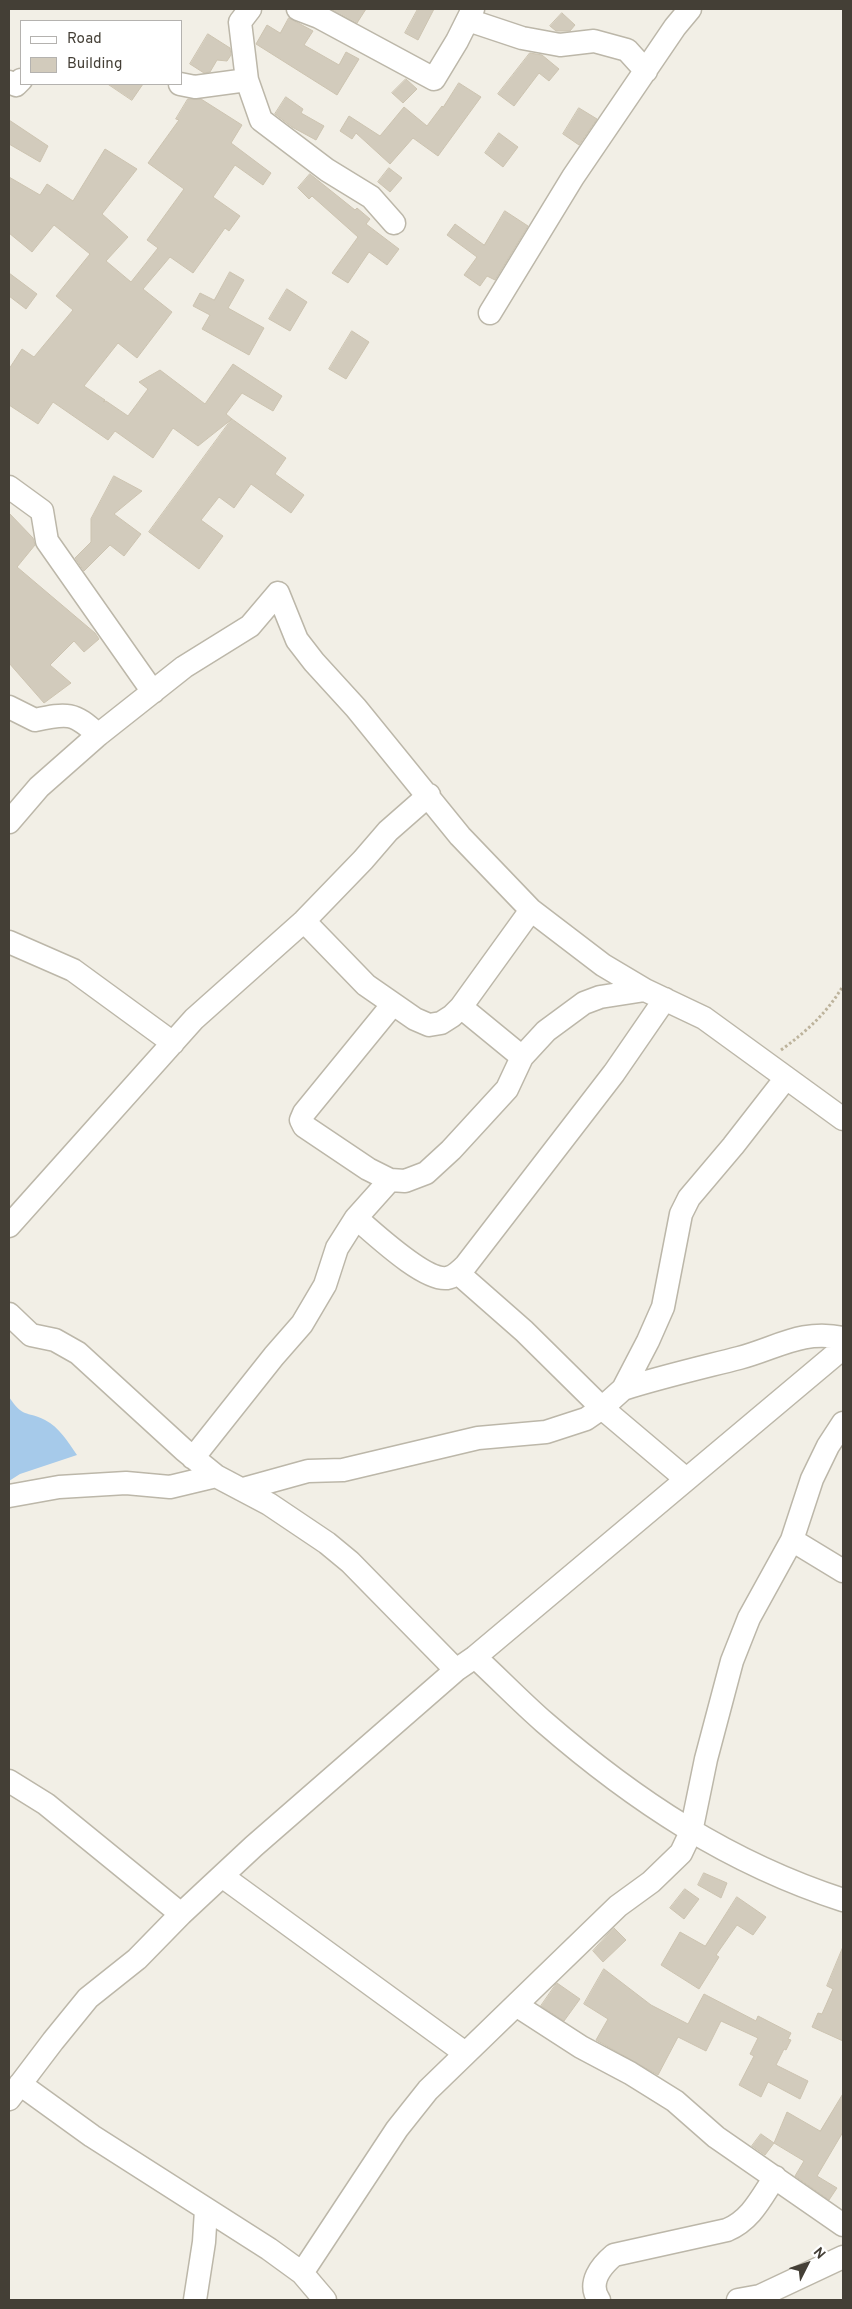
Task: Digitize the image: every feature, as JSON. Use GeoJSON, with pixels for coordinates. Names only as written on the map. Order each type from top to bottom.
{"type":"FeatureCollection","features":[{"type":"Feature","properties":{"kind":"street"},"geometry":{"type":"LineString","coordinates":[[250,9],[240,22],[247,80],[261,120],[327,170],[371,197],[394,223]]}},
{"type":"Feature","properties":{"kind":"street"},"geometry":{"type":"LineString","coordinates":[[298,9],[319,17],[434,79],[457,42],[470,14],[522,38],[560,45],[594,41],[626,50],[646,71]]}},
{"type":"Feature","properties":{"kind":"street"},"geometry":{"type":"LineString","coordinates":[[490,313],[573,177],[690,9]]}},
{"type":"Feature","properties":{"kind":"street"},"geometry":{"type":"LineString","coordinates":[[182,84],[195,87],[247,80]]}},
{"type":"Feature","properties":{"kind":"street"},"geometry":{"type":"LineString","coordinates":[[9,82],[16,85],[20,81]]}},
{"type":"Feature","properties":{"kind":"street"},"geometry":{"type":"LineString","coordinates":[[9,487],[42,511],[47,540],[153,692]]}},
{"type":"Feature","properties":{"kind":"street"},"geometry":{"type":"LineString","coordinates":[[9,822],[39,787],[98,735],[184,667],[250,626],[278,593],[297,640],[430,796],[460,836],[531,910],[603,965],[655,994],[704,1018],[843,1119]]}},
{"type":"Feature","properties":{"kind":"street"},"geometry":{"type":"LineString","coordinates":[[9,708],[35,720],[60,714],[76,717],[98,735]]}},
{"type":"Feature","properties":{"kind":"street"},"geometry":{"type":"LineString","coordinates":[[9,1226],[194,1019],[304,922],[388,831],[430,796]]}},
{"type":"Feature","properties":{"kind":"street"},"geometry":{"type":"LineString","coordinates":[[304,922],[366,985],[415,1019],[430,1026],[441,1023],[462,1007],[531,910]]}},
{"type":"Feature","properties":{"kind":"street"},"geometry":{"type":"LineString","coordinates":[[9,942],[72,970],[173,1043]]}},
{"type":"Feature","properties":{"kind":"street"},"geometry":{"type":"LineString","coordinates":[[394,1004],[304,1113],[301,1120],[304,1126],[368,1169],[390,1180],[405,1181],[426,1173],[457,1144],[507,1089],[522,1058],[546,1031],[584,1003],[616,993],[655,994]]}},
{"type":"Feature","properties":{"kind":"street"},"geometry":{"type":"LineString","coordinates":[[356,1218],[402,1257],[431,1276],[447,1278],[458,1273],[614,1073],[655,994]]}},
{"type":"Feature","properties":{"kind":"street"},"geometry":{"type":"LineString","coordinates":[[462,1007],[522,1058]]}},
{"type":"Feature","properties":{"kind":"street"},"geometry":{"type":"LineString","coordinates":[[243,1489],[308,1471],[343,1470],[478,1438],[546,1432],[586,1419],[602,1408],[623,1388],[648,1341],[663,1307],[681,1214],[689,1198],[734,1146],[786,1078]]}},
{"type":"Feature","properties":{"kind":"street"},"geometry":{"type":"LineString","coordinates":[[193,1458],[274,1356],[302,1324],[326,1284],[337,1248],[356,1218],[390,1180]]}},
{"type":"Feature","properties":{"kind":"street"},"geometry":{"type":"LineString","coordinates":[[458,1273],[524,1331],[602,1408],[686,1480]]}},
{"type":"Feature","properties":{"kind":"street"},"geometry":{"type":"LineString","coordinates":[[9,1314],[31,1335],[55,1340],[78,1353],[193,1458],[216,1476],[269,1504],[318,1537],[350,1562],[456,1670]]}},
{"type":"Feature","properties":{"kind":"street"},"geometry":{"type":"LineString","coordinates":[[623,1388],[674,1373],[741,1358],[795,1338],[825,1334],[843,1338]]}},
{"type":"Feature","properties":{"kind":"street"},"geometry":{"type":"LineString","coordinates":[[325,2300],[302,2273],[92,2136],[15,2091],[88,1998],[137,1959],[222,1876],[456,1670],[475,1657],[843,1348]]}},
{"type":"Feature","properties":{"kind":"street"},"geometry":{"type":"LineString","coordinates":[[302,2273],[397,2129],[428,2090],[618,1906],[651,1882],[681,1853],[691,1832],[706,1759],[732,1661],[749,1618],[792,1540],[812,1479],[828,1446],[843,1423]]}},
{"type":"Feature","properties":{"kind":"street"},"geometry":{"type":"LineString","coordinates":[[9,1496],[59,1487],[116,1483],[170,1487],[216,1476]]}},
{"type":"Feature","properties":{"kind":"street"},"geometry":{"type":"LineString","coordinates":[[792,1540],[843,1571]]}},
{"type":"Feature","properties":{"kind":"street"},"geometry":{"type":"LineString","coordinates":[[475,1657],[544,1722],[633,1792],[691,1832],[738,1858],[797,1885],[843,1900]]}},
{"type":"Feature","properties":{"kind":"street"},"geometry":{"type":"LineString","coordinates":[[9,1781],[46,1804],[181,1914]]}},
{"type":"Feature","properties":{"kind":"street"},"geometry":{"type":"LineString","coordinates":[[222,1876],[465,2053]]}},
{"type":"Feature","properties":{"kind":"street"},"geometry":{"type":"LineString","coordinates":[[516,2005],[581,2047],[662,2092],[716,2137],[843,2225]]}},
{"type":"Feature","properties":{"kind":"street"},"geometry":{"type":"LineString","coordinates":[[599,2300],[596,2296],[595,2283],[600,2266],[614,2255],[739,2226],[749,2216],[775,2178]]}},
{"type":"Feature","properties":{"kind":"street"},"geometry":{"type":"LineString","coordinates":[[195,2300],[206,2210]]}},
{"type":"Feature","properties":{"kind":"street"},"geometry":{"type":"LineString","coordinates":[[738,2300],[760,2296],[843,2257]]}},
{"type":"Feature","properties":{"kind":"path"},"geometry":{"type":"LineString","coordinates":[[764,1062],[808,1030],[833,1002],[843,986]]}},
{"type":"Feature","properties":{"kind":"water"},"geometry":{"type":"Polygon","coordinates":[[[9,1397],[25,1413],[45,1420],[55,1427],[77,1455],[20,1474],[9,1481],[9,1397]]]}},
{"type":"Feature","properties":{"kind":"building"},"geometry":{"type":"Polygon","coordinates":[[[331,9],[366,9],[357,23],[331,9]]]}},
{"type":"Feature","properties":{"kind":"building"},"geometry":{"type":"Polygon","coordinates":[[[418,9],[434,9],[418,40],[405,33],[418,9]]]}},
{"type":"Feature","properties":{"kind":"building"},"geometry":{"type":"Polygon","coordinates":[[[562,13],[575,25],[570,31],[556,31],[550,26],[562,13]]]}},
{"type":"Feature","properties":{"kind":"building"},"geometry":{"type":"Polygon","coordinates":[[[289,18],[313,31],[304,45],[339,65],[346,52],[359,59],[337,95],[256,44],[267,25],[280,33],[289,18]]]}},
{"type":"Feature","properties":{"kind":"building"},"geometry":{"type":"Polygon","coordinates":[[[208,34],[230,48],[231,55],[227,61],[217,60],[210,72],[204,73],[190,64],[208,34]]]}},
{"type":"Feature","properties":{"kind":"building"},"geometry":{"type":"Polygon","coordinates":[[[530,53],[542,55],[559,69],[549,81],[539,73],[514,106],[498,94],[530,53]]]}},
{"type":"Feature","properties":{"kind":"building"},"geometry":{"type":"Polygon","coordinates":[[[406,79],[417,89],[403,103],[392,93],[406,79]]]}},
{"type":"Feature","properties":{"kind":"building"},"geometry":{"type":"Polygon","coordinates":[[[459,83],[481,97],[438,156],[413,138],[390,164],[356,133],[352,139],[340,131],[349,116],[380,136],[404,107],[427,126],[459,83]]]}},
{"type":"Feature","properties":{"kind":"building"},"geometry":{"type":"Polygon","coordinates":[[[110,85],[142,85],[132,100],[110,85]]]}},
{"type":"Feature","properties":{"kind":"building"},"geometry":{"type":"Polygon","coordinates":[[[286,97],[303,109],[301,113],[324,126],[316,140],[292,127],[275,114],[286,97]]]}},
{"type":"Feature","properties":{"kind":"building"},"geometry":{"type":"Polygon","coordinates":[[[188,99],[201,99],[242,125],[231,143],[271,173],[263,185],[235,165],[213,197],[240,216],[229,231],[225,228],[193,273],[170,257],[143,289],[172,312],[137,358],[118,343],[84,386],[105,400],[103,402],[106,401],[128,416],[148,389],[139,382],[160,370],[205,404],[233,364],[282,396],[273,411],[242,393],[226,414],[232,419],[198,446],[173,428],[153,458],[115,431],[108,440],[53,402],[38,424],[9,405],[9,369],[22,349],[34,357],[73,310],[56,296],[90,254],[54,225],[32,252],[9,233],[9,177],[40,195],[47,184],[73,201],[105,149],[137,169],[102,214],[128,237],[106,261],[131,282],[158,248],[147,240],[184,189],[148,163],[179,120],[176,119],[188,99]]]}},
{"type":"Feature","properties":{"kind":"building"},"geometry":{"type":"Polygon","coordinates":[[[579,108],[597,119],[579,145],[563,134],[579,108]]]}},
{"type":"Feature","properties":{"kind":"building"},"geometry":{"type":"Polygon","coordinates":[[[9,120],[48,146],[40,162],[9,144],[9,120]]]}},
{"type":"Feature","properties":{"kind":"building"},"geometry":{"type":"Polygon","coordinates":[[[499,133],[518,147],[503,167],[485,153],[499,133]]]}},
{"type":"Feature","properties":{"kind":"building"},"geometry":{"type":"Polygon","coordinates":[[[389,168],[402,178],[390,192],[378,182],[389,168]]]}},
{"type":"Feature","properties":{"kind":"building"},"geometry":{"type":"Polygon","coordinates":[[[310,174],[355,210],[357,208],[370,219],[366,224],[399,249],[387,265],[369,252],[348,283],[332,273],[358,237],[312,196],[309,199],[298,188],[310,174]]]}},
{"type":"Feature","properties":{"kind":"building"},"geometry":{"type":"Polygon","coordinates":[[[505,211],[528,226],[495,280],[487,276],[480,286],[464,275],[477,257],[447,235],[455,224],[484,245],[505,211]]]}},
{"type":"Feature","properties":{"kind":"building"},"geometry":{"type":"Polygon","coordinates":[[[230,272],[244,280],[228,308],[264,328],[249,355],[202,329],[210,315],[193,306],[200,293],[214,300],[230,272]]]}},
{"type":"Feature","properties":{"kind":"building"},"geometry":{"type":"Polygon","coordinates":[[[9,273],[37,294],[26,309],[9,296],[9,273]]]}},
{"type":"Feature","properties":{"kind":"building"},"geometry":{"type":"Polygon","coordinates":[[[287,289],[307,302],[290,331],[269,319],[287,289]]]}},
{"type":"Feature","properties":{"kind":"building"},"geometry":{"type":"Polygon","coordinates":[[[352,331],[369,342],[346,379],[329,369],[352,331]]]}},
{"type":"Feature","properties":{"kind":"building"},"geometry":{"type":"Polygon","coordinates":[[[232,419],[286,458],[275,474],[304,495],[291,513],[251,484],[234,508],[219,497],[201,520],[223,536],[199,569],[149,532],[232,419]]]}},
{"type":"Feature","properties":{"kind":"building"},"geometry":{"type":"Polygon","coordinates":[[[114,476],[142,491],[114,514],[141,534],[124,556],[110,545],[84,571],[75,558],[91,542],[91,519],[114,476]]]}},
{"type":"Feature","properties":{"kind":"building"},"geometry":{"type":"Polygon","coordinates":[[[9,513],[33,538],[35,545],[17,567],[95,633],[99,639],[84,652],[74,641],[50,665],[71,683],[44,703],[9,663],[9,513]]]}},
{"type":"Feature","properties":{"kind":"building"},"geometry":{"type":"Polygon","coordinates":[[[704,1873],[727,1883],[721,1898],[698,1885],[704,1873]]]}},
{"type":"Feature","properties":{"kind":"building"},"geometry":{"type":"Polygon","coordinates":[[[685,1889],[699,1899],[684,1919],[670,1908],[685,1889]]]}},
{"type":"Feature","properties":{"kind":"building"},"geometry":{"type":"Polygon","coordinates":[[[737,1897],[766,1917],[753,1935],[737,1925],[716,1955],[719,1957],[699,1989],[661,1965],[680,1932],[705,1946],[737,1897]]]}},
{"type":"Feature","properties":{"kind":"building"},"geometry":{"type":"Polygon","coordinates":[[[614,1928],[626,1940],[603,1962],[593,1951],[614,1928]]]}},
{"type":"Feature","properties":{"kind":"building"},"geometry":{"type":"Polygon","coordinates":[[[843,1947],[843,2041],[812,2027],[818,2013],[822,2014],[833,1989],[827,1986],[843,1947]]]}},
{"type":"Feature","properties":{"kind":"building"},"geometry":{"type":"Polygon","coordinates":[[[604,1969],[651,2005],[688,2024],[704,1994],[756,2021],[758,2016],[791,2033],[788,2039],[791,2040],[776,2065],[808,2081],[800,2099],[768,2082],[761,2097],[739,2085],[754,2056],[750,2054],[758,2038],[721,2021],[706,2051],[678,2037],[658,2075],[596,2040],[608,2019],[584,2004],[604,1969]]]}},
{"type":"Feature","properties":{"kind":"building"},"geometry":{"type":"Polygon","coordinates":[[[557,1983],[580,1999],[564,2021],[541,2006],[557,1983]]]}},
{"type":"Feature","properties":{"kind":"building"},"geometry":{"type":"Polygon","coordinates":[[[843,2094],[843,2132],[817,2176],[837,2188],[829,2200],[795,2176],[804,2161],[774,2143],[787,2112],[820,2131],[843,2094]]]}},
{"type":"Feature","properties":{"kind":"building"},"geometry":{"type":"Polygon","coordinates":[[[761,2134],[774,2143],[765,2155],[752,2146],[761,2134]]]}}]}
